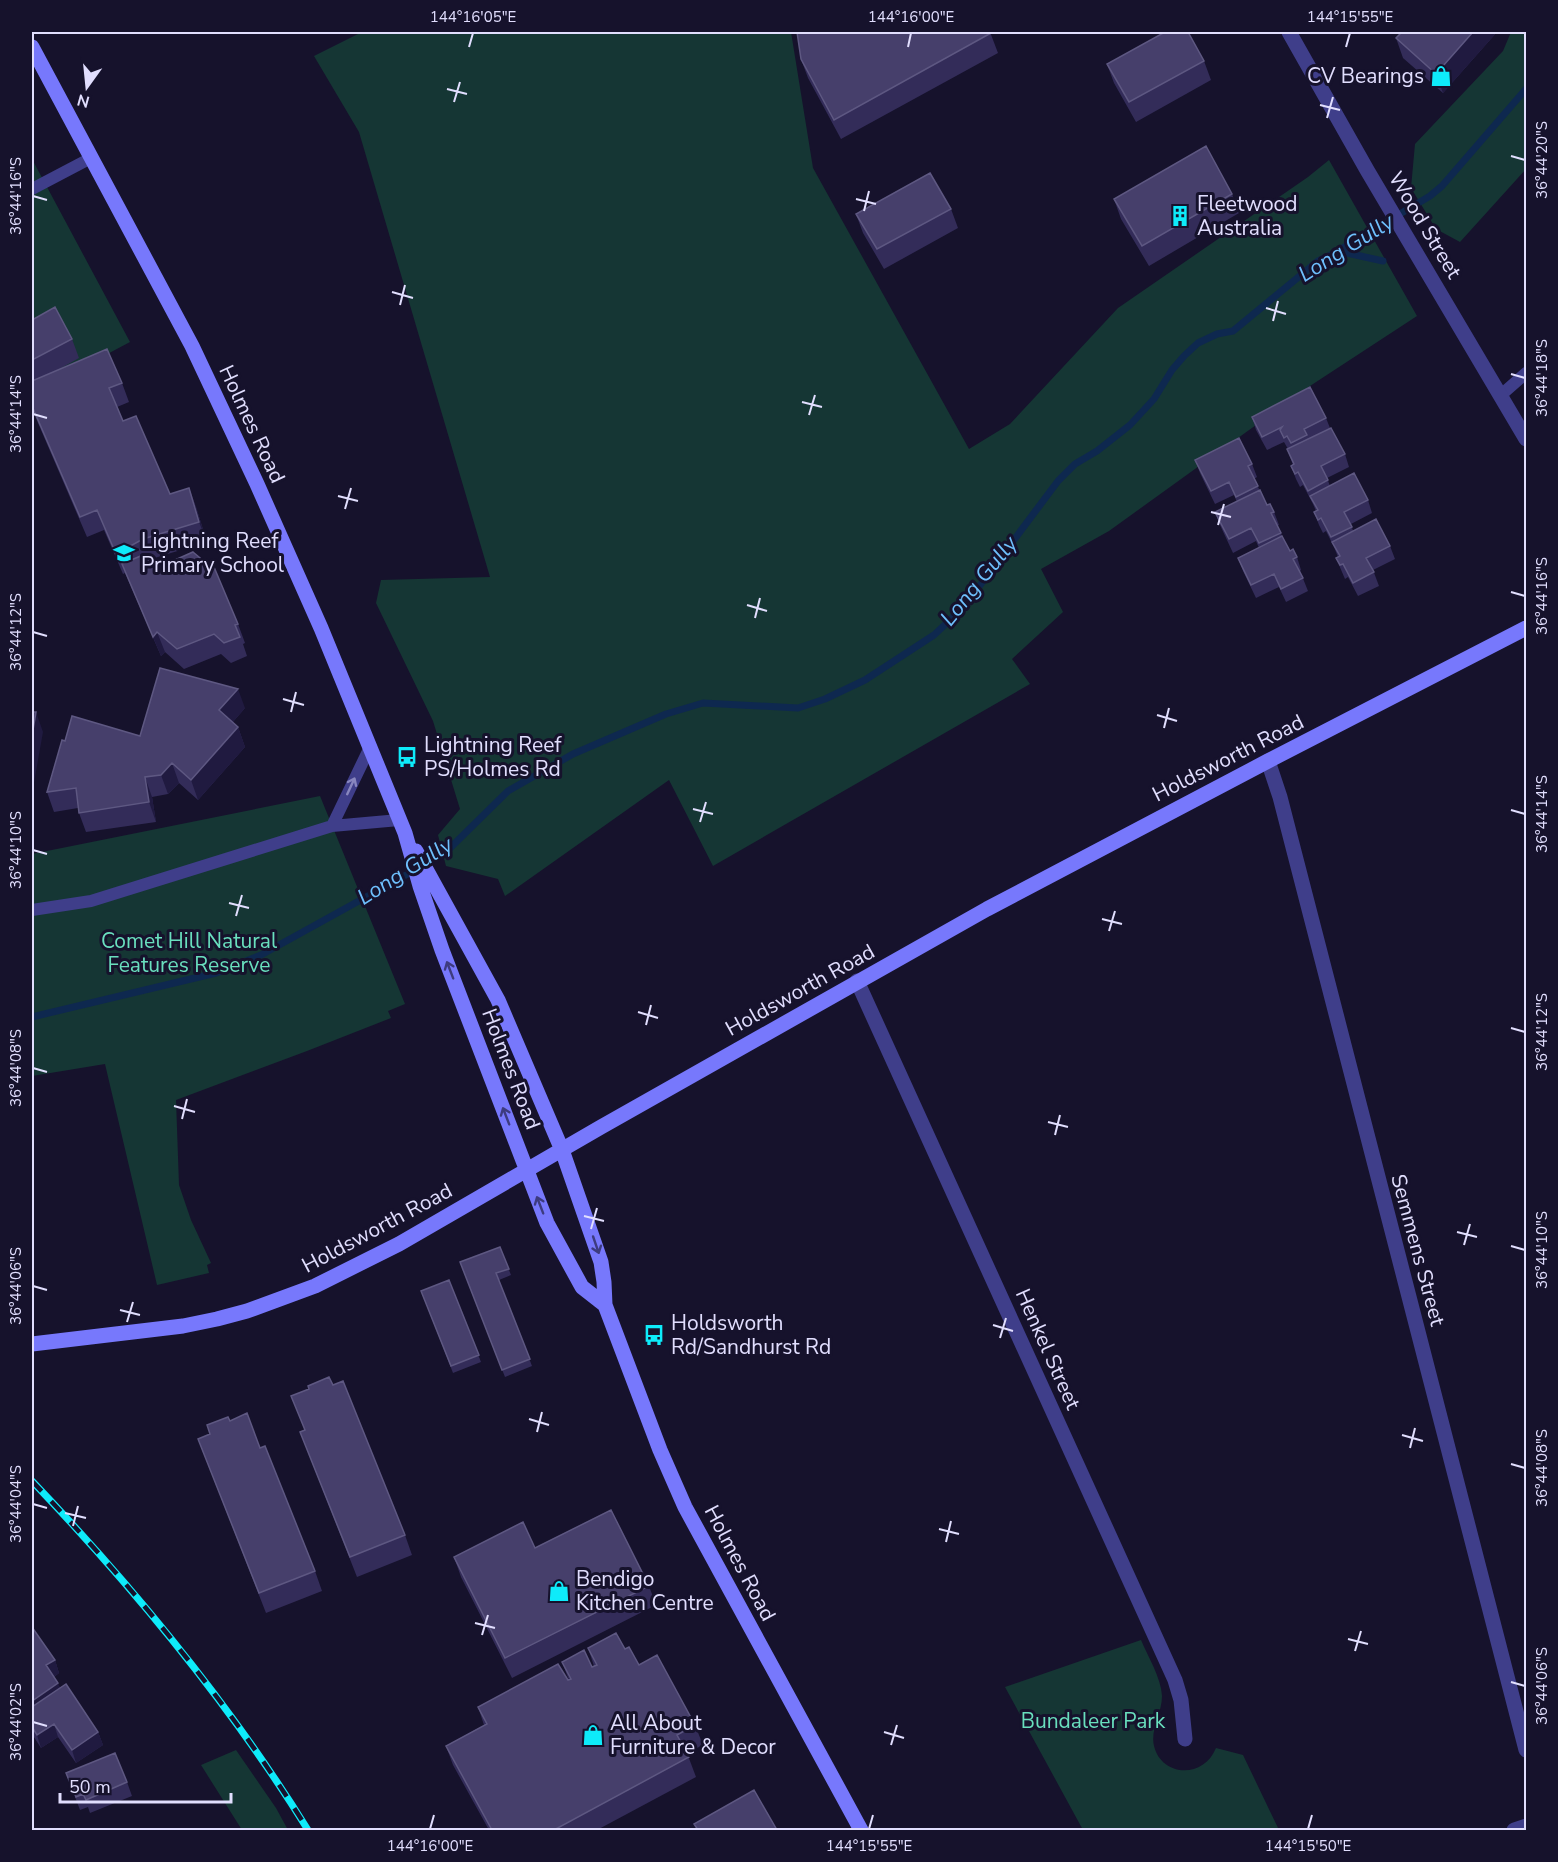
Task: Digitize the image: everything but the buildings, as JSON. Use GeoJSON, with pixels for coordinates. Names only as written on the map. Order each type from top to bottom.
{"type":"FeatureCollection","features":[{"type":"Feature","properties":{"kind":"main road","name":"Holmes Road"},"geometry":{"type":"LineString","coordinates":[[32,47],[192,346],[226,417],[321,628],[425,882],[547,1223],[582,1287],[605,1305]]}},
{"type":"Feature","properties":{"kind":"main road","name":"Holdsworth Road"},"geometry":{"type":"LineString","coordinates":[[32,1344],[206,1321],[247,1311],[315,1286],[399,1244],[857,981],[1080,859],[1527,628]]}},
{"type":"Feature","properties":{"kind":"main road","name":"Holmes Road"},"geometry":{"type":"LineString","coordinates":[[425,882],[498,1000],[561,1150],[602,1262],[605,1305],[665,1464],[685,1507],[861,1830]]}},
{"type":"Feature","properties":{"kind":"main road","name":"Holdsworth Road"},"geometry":{"type":"LineString","coordinates":[[32,1337],[79,1337]]}},
{"type":"Feature","properties":{"kind":"street","name":"Wood Street"},"geometry":{"type":"LineString","coordinates":[[1289,32],[1527,439]]}},
{"type":"Feature","properties":{"kind":"street","name":"Semmens Street"},"geometry":{"type":"LineString","coordinates":[[1268,761],[1283,808],[1527,1749]]}},
{"type":"Feature","properties":{"kind":"street","name":"Henkel Street"},"geometry":{"type":"LineString","coordinates":[[857,981],[1175,1680],[1181,1700],[1185,1739]]}},
{"type":"Feature","properties":{"kind":"street"},"geometry":{"type":"LineString","coordinates":[[1514,1830],[1527,1826]]}},
{"type":"Feature","properties":{"kind":"lane"},"geometry":{"type":"LineString","coordinates":[[32,189],[91,158]]}},
{"type":"Feature","properties":{"kind":"lane"},"geometry":{"type":"LineString","coordinates":[[1501,395],[1527,373]]}},
{"type":"Feature","properties":{"kind":"lane"},"geometry":{"type":"LineString","coordinates":[[332,826],[370,747]]}},
{"type":"Feature","properties":{"kind":"lane"},"geometry":{"type":"LineString","coordinates":[[32,910],[91,901],[332,826],[402,826]]}},
{"type":"Feature","properties":{"kind":"green space"},"geometry":{"type":"Polygon","coordinates":[[[362,32],[791,32],[813,168],[969,449],[1010,424],[1118,308],[1308,177],[1329,160],[1417,316],[1310,386],[1109,531],[1041,569],[1063,612],[1012,659],[1030,684],[713,866],[669,780],[505,896],[498,879],[446,866],[438,835],[460,809],[433,721],[376,603],[381,580],[490,577],[359,132],[314,56],[362,32]]]}},
{"type":"Feature","properties":{"kind":"green space"},"geometry":{"type":"Polygon","coordinates":[[[1511,32],[1526,32],[1526,169],[1460,242],[1436,229],[1411,188],[1415,144],[1503,51],[1511,32]]]}},
{"type":"Feature","properties":{"kind":"green space"},"geometry":{"type":"Polygon","coordinates":[[[32,159],[130,342],[32,394],[32,159]]]}},
{"type":"Feature","properties":{"kind":"green space","name":"Comet Hill Natural Features Reserve"},"geometry":{"type":"Polygon","coordinates":[[[320,796],[405,1004],[388,1011],[391,1018],[176,1100],[179,1185],[191,1220],[211,1263],[207,1265],[209,1273],[157,1285],[105,1064],[32,1076],[32,854],[320,796]]]}},
{"type":"Feature","properties":{"kind":"green space","name":"Bundaleer Park"},"geometry":{"type":"Polygon","coordinates":[[[1141,1640],[1157,1674],[1161,1689],[1162,1696],[1153,1740],[1158,1756],[1173,1768],[1183,1770],[1202,1765],[1216,1748],[1243,1755],[1279,1830],[1083,1830],[1005,1687],[1141,1640]]]}},
{"type":"Feature","properties":{"kind":"green space"},"geometry":{"type":"Polygon","coordinates":[[[236,1750],[276,1808],[288,1830],[242,1830],[201,1765],[236,1750]]]}},
{"type":"Feature","properties":{"kind":"waterway","name":"Long Gully"},"geometry":{"type":"LineString","coordinates":[[424,864],[447,851],[508,791],[573,754],[666,714],[703,703],[798,708],[825,699],[865,680],[934,635],[972,596],[1058,481],[1075,464],[1097,451],[1130,425],[1154,399],[1172,370],[1198,343],[1217,334],[1233,331],[1318,261],[1430,196],[1442,186],[1526,89]]}},
{"type":"Feature","properties":{"kind":"waterway"},"geometry":{"type":"LineString","coordinates":[[1338,251],[1383,261]]}},
{"type":"Feature","properties":{"kind":"waterway","name":"Long Gully"},"geometry":{"type":"LineString","coordinates":[[32,1017],[216,973],[261,955],[415,870]]}},
{"type":"Feature","properties":{"kind":"railway"},"geometry":{"type":"LineString","coordinates":[[32,1481],[144,1605],[179,1648],[246,1737],[308,1830]]}},
{"type":"Feature","properties":{"kind":"place","name":"CV Bearings"},"geometry":{"type":"Point","coordinates":[1441,76]}},
{"type":"Feature","properties":{"kind":"place","name":"Fleetwood Australia"},"geometry":{"type":"Point","coordinates":[1180,216]}},
{"type":"Feature","properties":{"kind":"place","name":"Lightning Reef Primary School"},"geometry":{"type":"Point","coordinates":[124,553]}},
{"type":"Feature","properties":{"kind":"place","name":"Lightning Reef PS/Holmes Rd"},"geometry":{"type":"Point","coordinates":[407,757]}},
{"type":"Feature","properties":{"kind":"place","name":"Holdsworth Rd/Sandhurst Rd"},"geometry":{"type":"Point","coordinates":[654,1335]}},
{"type":"Feature","properties":{"kind":"place","name":"Bendigo Kitchen Centre"},"geometry":{"type":"Point","coordinates":[559,1591]}},
{"type":"Feature","properties":{"kind":"place","name":"All About Furniture & Decor"},"geometry":{"type":"Point","coordinates":[593,1735]}}]}
